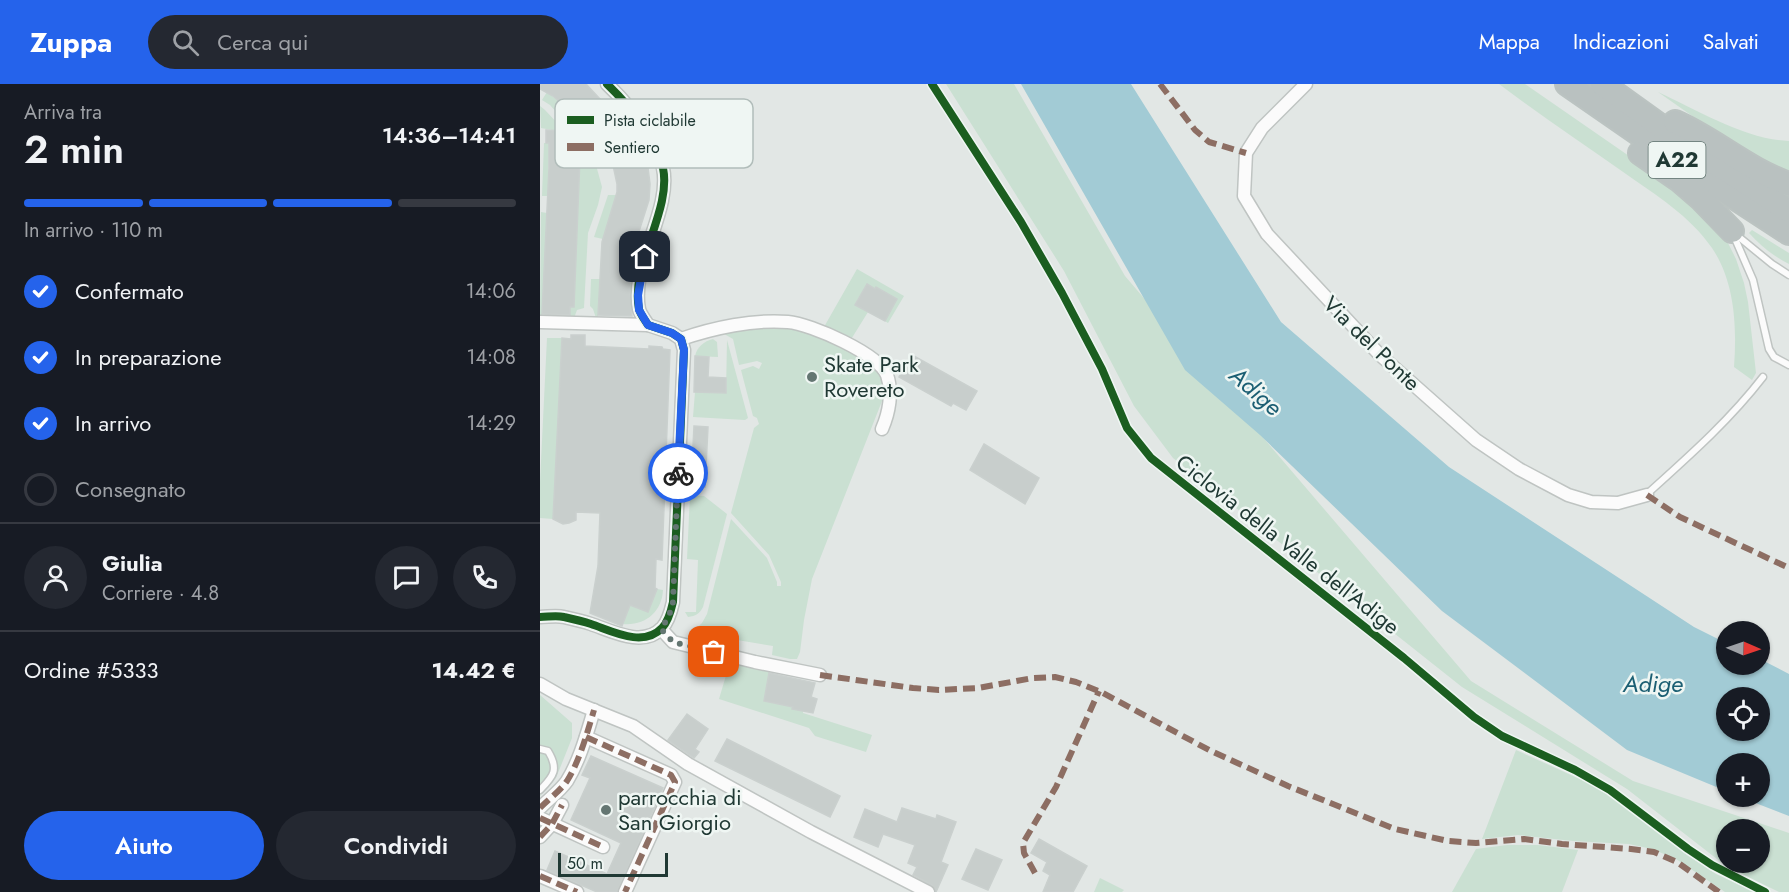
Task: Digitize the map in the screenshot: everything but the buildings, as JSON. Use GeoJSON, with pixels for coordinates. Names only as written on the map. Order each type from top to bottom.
{"type":"FeatureCollection","features":[{"type":"Feature","properties":{"kind":"highway","name":"A22"},"geometry":{"type":"LineString","coordinates":[[1567,84],[1594,91],[1640,111],[1789,211]]}},
{"type":"Feature","properties":{"kind":"highway","name":"A22"},"geometry":{"type":"LineString","coordinates":[[1594,91],[1789,233]]}},
{"type":"Feature","properties":{"kind":"highway"},"geometry":{"type":"LineString","coordinates":[[1594,91],[1604,120],[1624,142],[1678,180],[1701,199],[1732,231]]}},
{"type":"Feature","properties":{"kind":"highway"},"geometry":{"type":"LineString","coordinates":[[1640,111],[1676,122],[1767,175],[1789,184]]}},
{"type":"Feature","properties":{"kind":"street"},"geometry":{"type":"LineString","coordinates":[[607,84],[621,99]]}},
{"type":"Feature","properties":{"kind":"street","name":"Via del Ponte"},"geometry":{"type":"LineString","coordinates":[[1306,84],[1262,128],[1246,153],[1244,196],[1267,234],[1379,354],[1476,440],[1519,470],[1568,495],[1591,502],[1618,503],[1647,495]]}},
{"type":"Feature","properties":{"kind":"street"},"geometry":{"type":"LineString","coordinates":[[648,325],[639,310],[638,295],[642,269],[664,192],[662,168]]}},
{"type":"Feature","properties":{"kind":"street"},"geometry":{"type":"LineString","coordinates":[[540,322],[648,325],[672,333],[681,339],[684,350],[673,602],[663,628],[656,633],[633,638],[561,616],[540,617]]}},
{"type":"Feature","properties":{"kind":"street"},"geometry":{"type":"LineString","coordinates":[[681,339],[706,330],[766,322],[790,322],[828,334],[881,365],[887,375],[890,400],[882,429]]}},
{"type":"Feature","properties":{"kind":"street"},"geometry":{"type":"LineString","coordinates":[[663,628],[673,642],[820,675]]}},
{"type":"Feature","properties":{"kind":"street"},"geometry":{"type":"LineString","coordinates":[[540,684],[566,699],[633,726],[688,764],[811,832],[928,892]]}},
{"type":"Feature","properties":{"kind":"street"},"geometry":{"type":"LineString","coordinates":[[540,808],[575,772],[594,710]]}},
{"type":"Feature","properties":{"kind":"street"},"geometry":{"type":"LineString","coordinates":[[586,737],[671,776],[675,782],[625,892]]}},
{"type":"Feature","properties":{"kind":"street"},"geometry":{"type":"LineString","coordinates":[[540,837],[552,824],[562,805]]}},
{"type":"Feature","properties":{"kind":"street"},"geometry":{"type":"LineString","coordinates":[[540,818],[603,847]]}},
{"type":"Feature","properties":{"kind":"street"},"geometry":{"type":"LineString","coordinates":[[540,876],[577,892]]}},
{"type":"Feature","properties":{"kind":"lane"},"geometry":{"type":"LineString","coordinates":[[1732,231],[1789,275]]}},
{"type":"Feature","properties":{"kind":"lane"},"geometry":{"type":"LineString","coordinates":[[1732,231],[1753,280],[1769,348],[1774,357],[1789,365]]}},
{"type":"Feature","properties":{"kind":"lane"},"geometry":{"type":"LineString","coordinates":[[1647,495],[1722,425],[1763,377]]}},
{"type":"Feature","properties":{"kind":"lane"},"geometry":{"type":"LineString","coordinates":[[540,749],[548,751],[554,767],[552,778],[540,790]]}},
{"type":"Feature","properties":{"kind":"green space"},"geometry":{"type":"Polygon","coordinates":[[[946,84],[1014,84],[1125,276],[1471,681],[1633,781],[1747,819],[1716,819],[1716,858],[1627,789],[1462,687],[1173,458],[1134,406],[1064,271],[946,84]]]}},
{"type":"Feature","properties":{"kind":"green space"},"geometry":{"type":"Polygon","coordinates":[[[1499,84],[1525,84],[1684,194],[1725,237],[1736,259],[1748,302],[1756,373],[1752,380],[1734,367],[1735,336],[1730,290],[1720,261],[1703,236],[1661,198],[1499,84]]]}},
{"type":"Feature","properties":{"kind":"green space"},"geometry":{"type":"Polygon","coordinates":[[[547,92],[556,99],[555,111],[550,105],[542,100],[547,92]]]}},
{"type":"Feature","properties":{"kind":"green space"},"geometry":{"type":"Polygon","coordinates":[[[1658,92],[1739,130],[1789,141],[1789,175],[1735,146],[1658,92]]]}},
{"type":"Feature","properties":{"kind":"green space"},"geometry":{"type":"Polygon","coordinates":[[[540,106],[555,121],[555,130],[541,128],[540,106]]]}},
{"type":"Feature","properties":{"kind":"green space"},"geometry":{"type":"Polygon","coordinates":[[[544,143],[549,143],[548,196],[542,196],[544,143]]]}},
{"type":"Feature","properties":{"kind":"green space"},"geometry":{"type":"Polygon","coordinates":[[[579,168],[597,168],[602,187],[588,233],[584,308],[577,310],[574,318],[570,318],[570,307],[574,307],[579,168]]]}},
{"type":"Feature","properties":{"kind":"green space"},"geometry":{"type":"Polygon","coordinates":[[[608,195],[616,195],[603,239],[594,237],[608,195]]]}},
{"type":"Feature","properties":{"kind":"green space"},"geometry":{"type":"Polygon","coordinates":[[[541,212],[547,213],[542,315],[540,315],[541,212]]]}},
{"type":"Feature","properties":{"kind":"green space"},"geometry":{"type":"Polygon","coordinates":[[[1752,230],[1789,253],[1789,264],[1758,242],[1749,233],[1752,230]]]}},
{"type":"Feature","properties":{"kind":"green space"},"geometry":{"type":"Polygon","coordinates":[[[857,269],[904,296],[888,323],[885,321],[896,299],[867,284],[855,304],[868,312],[850,341],[824,327],[857,269]]]}},
{"type":"Feature","properties":{"kind":"green space"},"geometry":{"type":"Polygon","coordinates":[[[591,279],[600,279],[598,318],[590,306],[591,279]]]}},
{"type":"Feature","properties":{"kind":"green space"},"geometry":{"type":"Polygon","coordinates":[[[765,327],[803,329],[821,336],[875,368],[884,384],[882,401],[812,579],[797,659],[772,655],[773,646],[701,634],[699,642],[692,642],[688,639],[688,636],[702,623],[707,614],[731,519],[767,558],[777,586],[781,586],[769,555],[731,513],[754,428],[759,424],[757,418],[753,416],[741,370],[753,366],[759,369],[762,363],[757,361],[739,365],[733,339],[719,331],[765,327]]]}},
{"type":"Feature","properties":{"kind":"green space"},"geometry":{"type":"Polygon","coordinates":[[[547,338],[562,338],[553,519],[540,518],[547,338]]]}},
{"type":"Feature","properties":{"kind":"green space"},"geometry":{"type":"Polygon","coordinates":[[[713,339],[717,342],[718,357],[695,356],[701,345],[713,339]]]}},
{"type":"Feature","properties":{"kind":"green space"},"geometry":{"type":"Polygon","coordinates":[[[727,340],[748,418],[745,420],[693,417],[695,392],[726,392],[727,340]]]}},
{"type":"Feature","properties":{"kind":"green space"},"geometry":{"type":"Polygon","coordinates":[[[690,495],[704,496],[727,514],[703,607],[697,614],[688,617],[685,612],[696,612],[698,560],[687,559],[690,495]]]}},
{"type":"Feature","properties":{"kind":"green space"},"geometry":{"type":"Polygon","coordinates":[[[657,589],[663,590],[656,611],[638,623],[623,624],[630,605],[648,612],[657,589]]]}},
{"type":"Feature","properties":{"kind":"green space"},"geometry":{"type":"Polygon","coordinates":[[[730,662],[770,669],[764,701],[793,707],[803,713],[872,735],[866,752],[815,736],[809,728],[719,699],[730,662]]]}},
{"type":"Feature","properties":{"kind":"green space"},"geometry":{"type":"Polygon","coordinates":[[[540,695],[572,723],[572,738],[556,778],[540,796],[540,695]]]}},
{"type":"Feature","properties":{"kind":"green space"},"geometry":{"type":"Polygon","coordinates":[[[1516,750],[1595,786],[1626,805],[1687,855],[1716,874],[1755,892],[1725,892],[1676,859],[1652,849],[1629,844],[1518,835],[1482,839],[1516,750]]]}},
{"type":"Feature","properties":{"kind":"green space"},"geometry":{"type":"Polygon","coordinates":[[[1770,827],[1789,833],[1789,892],[1779,892],[1740,873],[1770,873],[1770,827]]]}},
{"type":"Feature","properties":{"kind":"green space"},"geometry":{"type":"Polygon","coordinates":[[[1507,845],[1538,845],[1578,850],[1562,892],[1452,892],[1476,849],[1507,845]]]}},
{"type":"Feature","properties":{"kind":"green space"},"geometry":{"type":"Polygon","coordinates":[[[1100,878],[1124,890],[1122,892],[1094,892],[1100,878]]]}},
{"type":"Feature","properties":{"kind":"water","name":"Adige"},"geometry":{"type":"Polygon","coordinates":[[[1021,84],[1131,84],[1281,322],[1449,467],[1694,627],[1716,638],[1716,675],[1770,675],[1770,664],[1789,674],[1789,816],[1766,807],[1770,807],[1770,753],[1716,753],[1716,787],[1627,750],[1442,611],[1260,435],[1185,370],[1021,84]]]}},
{"type":"Feature","properties":{"kind":"marked path"},"geometry":{"type":"LineString","coordinates":[[1160,84],[1195,130],[1209,142],[1246,153]]}},
{"type":"Feature","properties":{"kind":"marked path"},"geometry":{"type":"LineString","coordinates":[[1647,495],[1680,517],[1789,568]]}},
{"type":"Feature","properties":{"kind":"marked path"},"geometry":{"type":"LineString","coordinates":[[820,675],[939,690],[978,688],[1033,678],[1055,677],[1076,682],[1101,692],[1209,750],[1288,786],[1395,829],[1448,841],[1476,843],[1524,839],[1654,852],[1677,862],[1719,892]]}},
{"type":"Feature","properties":{"kind":"marked path"},"geometry":{"type":"LineString","coordinates":[[1035,873],[1024,853],[1023,843],[1056,787],[1099,691]]}},
{"type":"Feature","properties":{"kind":"marked path"},"geometry":{"type":"LineString","coordinates":[[540,808],[561,788],[572,773],[594,710]]}},
{"type":"Feature","properties":{"kind":"marked path"},"geometry":{"type":"LineString","coordinates":[[586,737],[671,775],[675,782],[625,892]]}},
{"type":"Feature","properties":{"kind":"marked path"},"geometry":{"type":"LineString","coordinates":[[540,837],[552,824],[562,805]]}},
{"type":"Feature","properties":{"kind":"marked path"},"geometry":{"type":"LineString","coordinates":[[540,818],[603,847]]}},
{"type":"Feature","properties":{"kind":"marked path"},"geometry":{"type":"LineString","coordinates":[[540,876],[577,892]]}},
{"type":"Feature","properties":{"kind":"cycle path"},"geometry":{"type":"LineString","coordinates":[[607,84],[621,99]]}},
{"type":"Feature","properties":{"kind":"cycle path","name":"Ciclovia della Valle dell'Adige"},"geometry":{"type":"LineString","coordinates":[[932,84],[1021,222],[1102,369],[1127,428],[1151,458],[1404,658],[1474,717],[1502,736],[1575,770],[1610,790],[1712,865],[1765,892]]}},
{"type":"Feature","properties":{"kind":"cycle path"},"geometry":{"type":"LineString","coordinates":[[540,617],[561,616],[618,634],[646,637],[664,626],[673,602],[684,350],[681,339],[672,333],[648,325],[640,311],[638,292],[640,274],[662,202],[663,168]]}},
{"type":"Feature","properties":{"kind":"way so far"},"geometry":{"type":"LineString","coordinates":[[678,473],[673,602],[669,616],[661,629],[673,642],[714,652]]}},
{"type":"Feature","properties":{"kind":"place","name":"Skate Park Rovereto"},"geometry":{"type":"Point","coordinates":[812,377]}},
{"type":"Feature","properties":{"kind":"place","name":"parrocchia di San Giorgio"},"geometry":{"type":"Point","coordinates":[606,810]}},
{"type":"Feature","properties":{"kind":"route"},"geometry":{"type":"LineString","coordinates":[[645,257],[638,295],[639,310],[648,325],[672,333],[681,339],[684,350],[678,473]]}}]}
